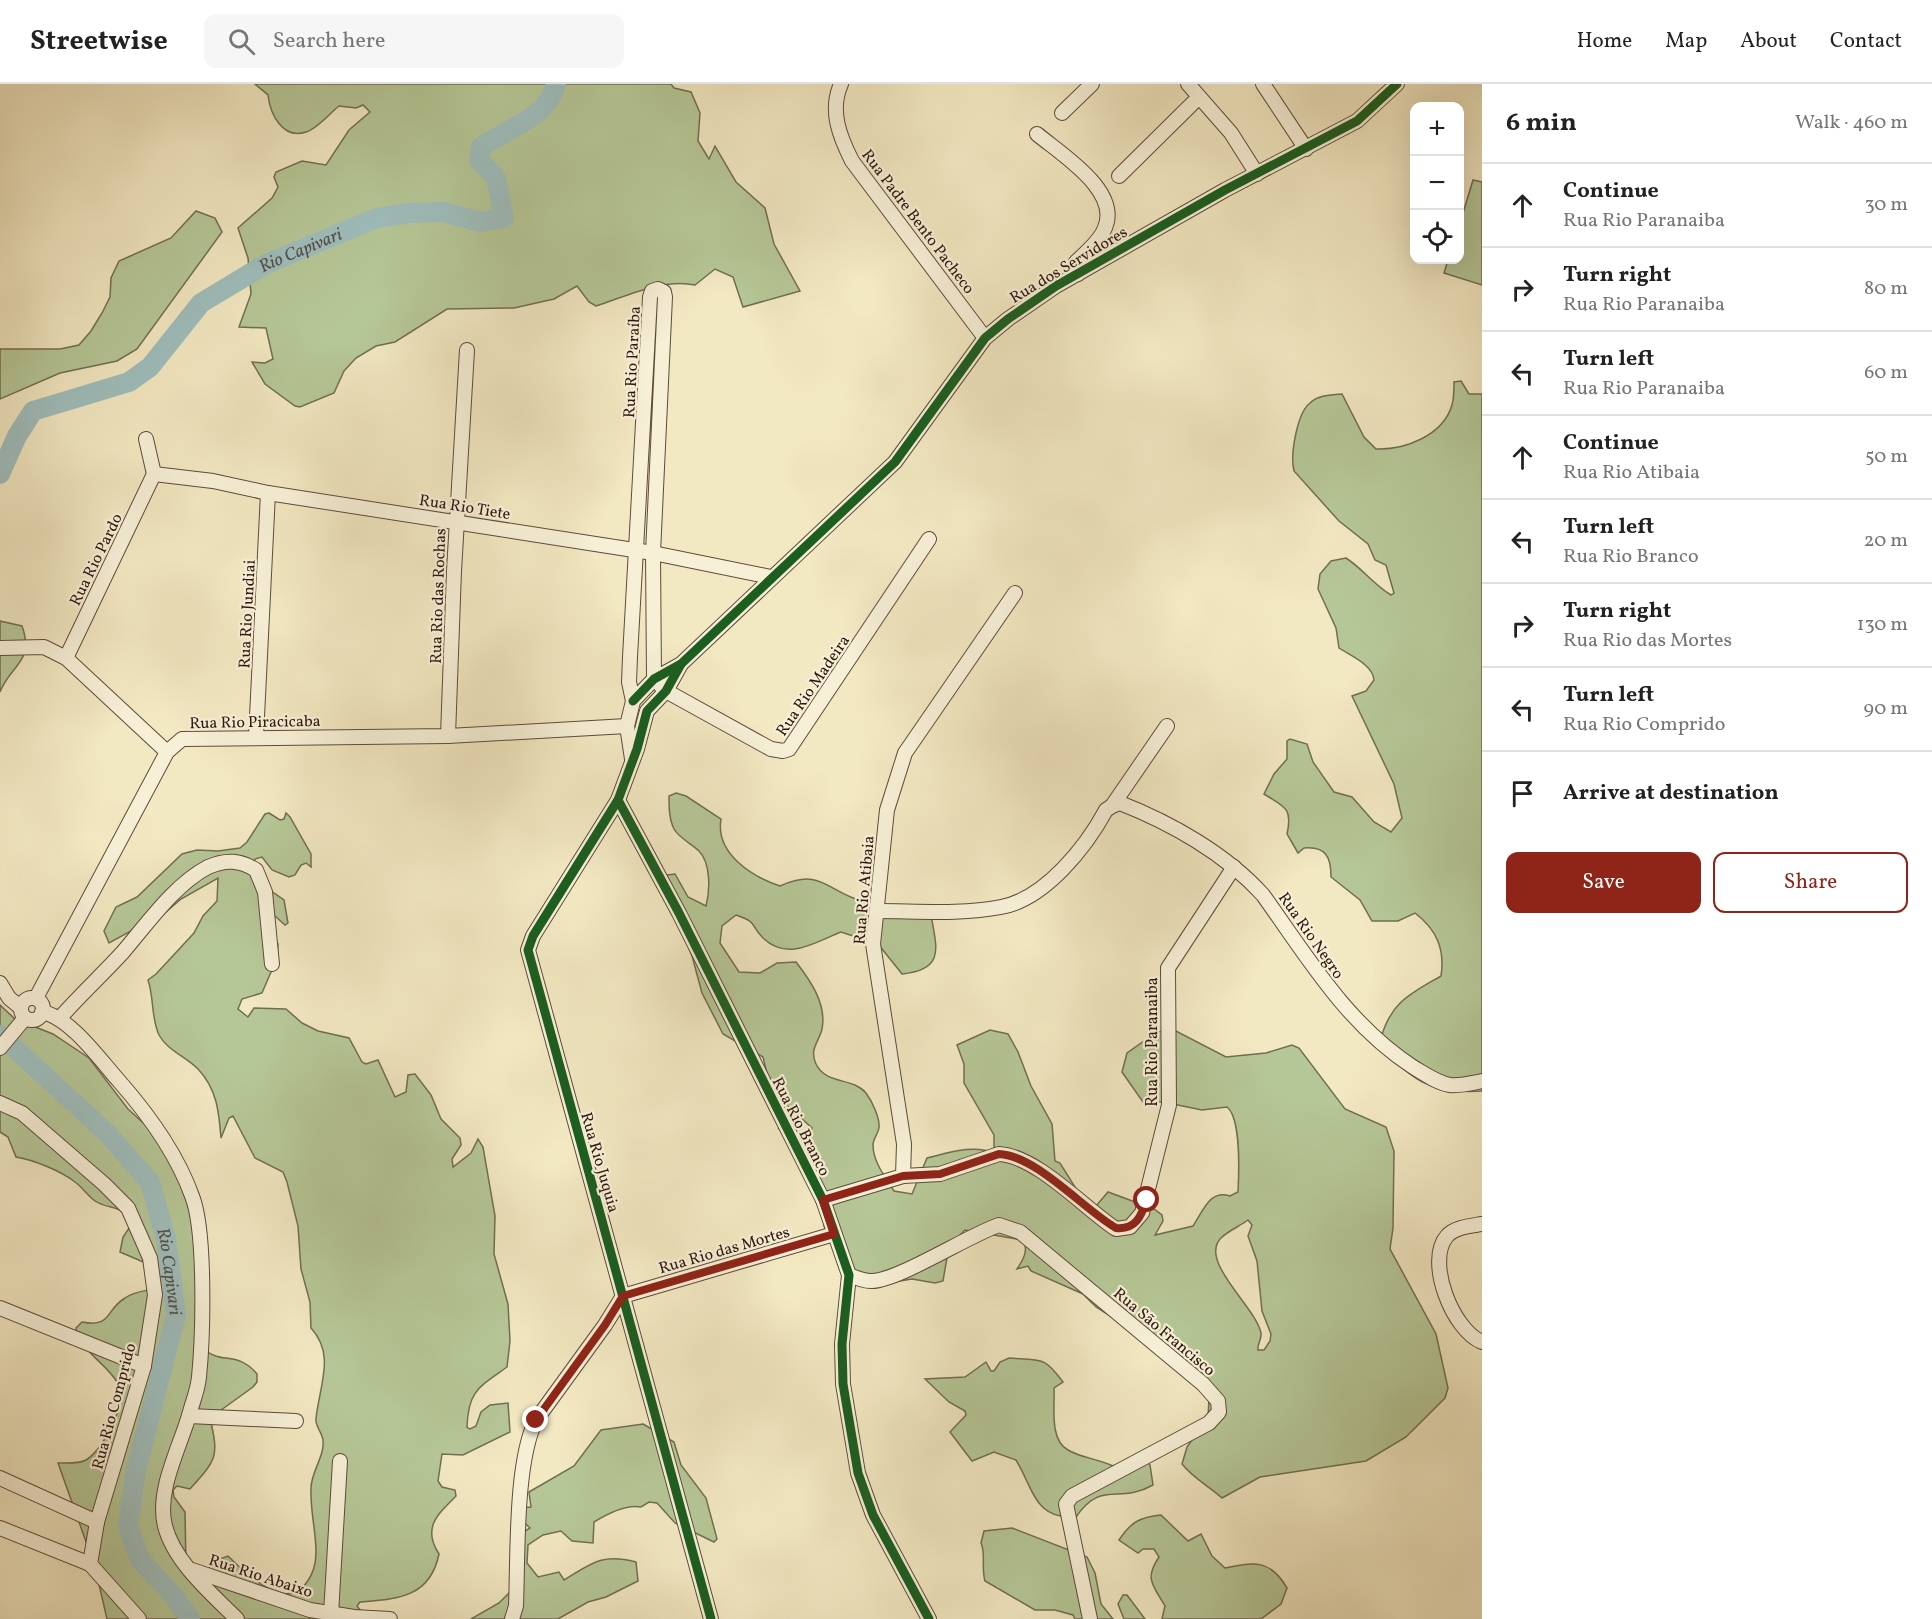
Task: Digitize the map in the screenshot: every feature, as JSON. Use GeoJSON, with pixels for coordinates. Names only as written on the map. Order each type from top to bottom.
{"type":"FeatureCollection","features":[{"type":"Feature","properties":{"kind":"street","name":"Rua Padre Bento Pacheco"},"geometry":{"type":"LineString","coordinates":[[841,84],[836,116],[841,137],[852,161],[985,338]]}},
{"type":"Feature","properties":{"kind":"street"},"geometry":{"type":"LineString","coordinates":[[1062,113],[1092,84]]}},
{"type":"Feature","properties":{"kind":"street"},"geometry":{"type":"LineString","coordinates":[[1188,84],[1231,133],[1257,174]]}},
{"type":"Feature","properties":{"kind":"street"},"geometry":{"type":"LineString","coordinates":[[1263,84],[1306,149]]}},
{"type":"Feature","properties":{"kind":"street","name":"Rua dos Servidores"},"geometry":{"type":"LineString","coordinates":[[633,700],[654,679],[681,663],[895,462],[985,338],[1025,306],[1078,274],[1357,121],[1397,84]]}},
{"type":"Feature","properties":{"kind":"street"},"geometry":{"type":"LineString","coordinates":[[1119,176],[1200,97]]}},
{"type":"Feature","properties":{"kind":"street"},"geometry":{"type":"LineString","coordinates":[[1037,134],[1095,183],[1108,203],[1108,218],[1104,232],[1076,262],[1078,274]]}},
{"type":"Feature","properties":{"kind":"street","name":"Rua Rio Paraíba"},"geometry":{"type":"LineString","coordinates":[[627,726],[633,700],[629,682],[630,657],[650,297],[652,291],[658,289],[664,292],[665,297],[653,553],[654,679]]}},
{"type":"Feature","properties":{"kind":"street","name":"Rua Rio das Rochas"},"geometry":{"type":"LineString","coordinates":[[448,736],[456,521],[467,350]]}},
{"type":"Feature","properties":{"kind":"street"},"geometry":{"type":"LineString","coordinates":[[146,439],[154,474]]}},
{"type":"Feature","properties":{"kind":"street","name":"Rua Rio Tiete"},"geometry":{"type":"LineString","coordinates":[[154,474],[213,481],[268,493],[653,553],[771,577]]}},
{"type":"Feature","properties":{"kind":"street","name":"Rua Rio Pardo"},"geometry":{"type":"LineString","coordinates":[[66,658],[154,474]]}},
{"type":"Feature","properties":{"kind":"street","name":"Rua Rio Jundiai"},"geometry":{"type":"LineString","coordinates":[[256,737],[268,493]]}},
{"type":"Feature","properties":{"kind":"street","name":"Rua Rio Madeira"},"geometry":{"type":"LineString","coordinates":[[654,679],[666,691],[771,749],[783,752],[789,749],[929,539]]}},
{"type":"Feature","properties":{"kind":"street","name":"Rua Rio Atibaia"},"geometry":{"type":"LineString","coordinates":[[903,1176],[904,1144],[873,944],[887,810],[905,753],[1015,593]]}},
{"type":"Feature","properties":{"kind":"street"},"geometry":{"type":"LineString","coordinates":[[0,648],[44,647],[66,658],[166,752],[36,998]]}},
{"type":"Feature","properties":{"kind":"street","name":"Rua dos Servidores"},"geometry":{"type":"LineString","coordinates":[[647,711],[666,691],[681,663]]}},
{"type":"Feature","properties":{"kind":"street"},"geometry":{"type":"LineString","coordinates":[[633,700],[647,711]]}},
{"type":"Feature","properties":{"kind":"street","name":"Rua Rio Juquia"},"geometry":{"type":"LineString","coordinates":[[647,711],[618,801],[533,936],[528,950],[711,1619]]}},
{"type":"Feature","properties":{"kind":"street","name":"Rua Rio Piracicaba"},"geometry":{"type":"LineString","coordinates":[[166,752],[182,739],[191,737],[448,736],[627,726]]}},
{"type":"Feature","properties":{"kind":"street","name":"Rua Rio Juquia"},"geometry":{"type":"LineString","coordinates":[[627,726],[632,761]]}},
{"type":"Feature","properties":{"kind":"street"},"geometry":{"type":"LineString","coordinates":[[877,911],[977,911],[1003,907],[1019,901],[1062,869],[1083,847],[1106,810],[1112,806],[1167,726]]}},
{"type":"Feature","properties":{"kind":"street","name":"Rua Rio Branco"},"geometry":{"type":"LineString","coordinates":[[618,801],[679,913],[823,1200],[849,1275],[842,1344],[843,1384],[858,1473],[873,1515],[929,1619]]}},
{"type":"Feature","properties":{"kind":"street","name":"Rua Rio Negro"},"geometry":{"type":"LineString","coordinates":[[1112,806],[1120,802],[1146,813],[1234,867],[1263,895],[1338,1000],[1378,1040],[1402,1060],[1441,1083],[1463,1085],[1482,1081]]}},
{"type":"Feature","properties":{"kind":"street"},"geometry":{"type":"LineString","coordinates":[[58,1019],[121,954],[160,907],[197,875],[219,863],[234,860],[256,870],[265,892],[272,964]]}},
{"type":"Feature","properties":{"kind":"street","name":"Rua Rio Paranaiba"},"geometry":{"type":"LineString","coordinates":[[903,1176],[940,1174],[999,1154],[1007,1155],[1032,1166],[1116,1228],[1124,1229],[1136,1223],[1147,1200],[1169,1105],[1168,968],[1234,867]]}},
{"type":"Feature","properties":{"kind":"street"},"geometry":{"type":"LineString","coordinates":[[0,983],[9,998],[33,1020],[42,1012],[42,1004],[36,998]]}},
{"type":"Feature","properties":{"kind":"street"},"geometry":{"type":"LineString","coordinates":[[0,1048],[14,1031],[26,999],[36,998]]}},
{"type":"Feature","properties":{"kind":"street"},"geometry":{"type":"LineString","coordinates":[[42,1012],[58,1019],[73,1031],[133,1097],[172,1153],[193,1197],[200,1247],[199,1379],[165,1486],[163,1501],[165,1526],[172,1545],[190,1569]]}},
{"type":"Feature","properties":{"kind":"street","name":"Rua Rio Comprido"},"geometry":{"type":"LineString","coordinates":[[0,1103],[22,1113],[104,1184],[128,1208],[143,1237],[154,1278],[155,1295],[144,1366],[97,1522],[90,1564]]}},
{"type":"Feature","properties":{"kind":"street"},"geometry":{"type":"LineString","coordinates":[[823,1200],[903,1176]]}},
{"type":"Feature","properties":{"kind":"street"},"geometry":{"type":"LineString","coordinates":[[1482,1224],[1464,1227],[1450,1233],[1442,1244],[1441,1262],[1445,1297],[1453,1314],[1472,1339],[1482,1342]]}},
{"type":"Feature","properties":{"kind":"street","name":"Rua São Francisco"},"geometry":{"type":"LineString","coordinates":[[849,1275],[873,1282],[918,1264],[957,1242],[999,1225],[1020,1232],[1203,1384],[1218,1401],[1219,1412],[1209,1423],[1072,1496],[1066,1504],[1090,1619]]}},
{"type":"Feature","properties":{"kind":"street","name":"Rua Rio das Mortes"},"geometry":{"type":"LineString","coordinates":[[623,1296],[834,1234]]}},
{"type":"Feature","properties":{"kind":"street"},"geometry":{"type":"LineString","coordinates":[[513,1619],[523,1467],[529,1434],[536,1420],[605,1325],[623,1296]]}},
{"type":"Feature","properties":{"kind":"street"},"geometry":{"type":"LineString","coordinates":[[0,1308],[144,1366]]}},
{"type":"Feature","properties":{"kind":"street"},"geometry":{"type":"LineString","coordinates":[[189,1416],[296,1421]]}},
{"type":"Feature","properties":{"kind":"street"},"geometry":{"type":"LineString","coordinates":[[331,1614],[340,1461]]}},
{"type":"Feature","properties":{"kind":"street"},"geometry":{"type":"LineString","coordinates":[[0,1478],[97,1522]]}},
{"type":"Feature","properties":{"kind":"street"},"geometry":{"type":"LineString","coordinates":[[0,1528],[90,1564],[139,1619]]}},
{"type":"Feature","properties":{"kind":"street","name":"Rua Rio Abaixo"},"geometry":{"type":"LineString","coordinates":[[190,1569],[310,1610],[390,1619]]}},
{"type":"Feature","properties":{"kind":"street","name":"Rua Rio Abaixo"},"geometry":{"type":"LineString","coordinates":[[190,1569],[237,1619]]}},
{"type":"Feature","properties":{"kind":"green space"},"geometry":{"type":"Polygon","coordinates":[[[255,84],[671,84],[674,88],[691,92],[700,113],[698,141],[709,159],[715,146],[736,182],[765,208],[774,244],[800,291],[743,307],[733,277],[715,269],[695,285],[683,283],[658,286],[596,306],[589,302],[577,286],[554,299],[514,308],[447,309],[395,342],[376,346],[356,358],[344,371],[334,393],[300,407],[295,406],[265,384],[252,362],[265,363],[273,359],[266,328],[239,327],[251,294],[248,258],[238,228],[272,198],[278,187],[274,177],[276,172],[302,161],[326,165],[349,130],[370,112],[363,105],[356,108],[339,106],[310,130],[290,132],[284,129],[275,117],[268,95],[255,84]]]}},
{"type":"Feature","properties":{"kind":"green space"},"geometry":{"type":"Polygon","coordinates":[[[1473,180],[1482,182],[1482,285],[1444,273],[1447,264],[1464,264],[1464,210],[1473,180]]]}},
{"type":"Feature","properties":{"kind":"green space"},"geometry":{"type":"Polygon","coordinates":[[[196,211],[215,218],[222,232],[137,349],[117,361],[60,373],[0,399],[0,349],[60,349],[79,345],[91,331],[110,297],[111,278],[119,261],[171,238],[196,211]]]}},
{"type":"Feature","properties":{"kind":"green space"},"geometry":{"type":"Polygon","coordinates":[[[1461,381],[1469,394],[1482,394],[1482,1091],[1449,1090],[1422,1082],[1400,1065],[1381,1038],[1396,1007],[1411,994],[1441,976],[1442,957],[1438,941],[1429,926],[1415,913],[1398,921],[1372,921],[1360,900],[1331,877],[1326,854],[1311,848],[1304,848],[1298,853],[1287,834],[1288,813],[1282,805],[1264,794],[1274,774],[1287,759],[1287,741],[1290,739],[1307,744],[1313,762],[1334,792],[1352,797],[1374,822],[1391,832],[1402,818],[1394,784],[1352,696],[1366,691],[1374,680],[1373,675],[1361,661],[1339,648],[1336,628],[1318,589],[1320,574],[1331,561],[1346,558],[1391,595],[1394,593],[1386,565],[1375,560],[1368,544],[1339,521],[1294,471],[1294,445],[1298,425],[1305,408],[1313,400],[1342,394],[1364,437],[1376,449],[1410,444],[1431,433],[1440,425],[1452,405],[1454,382],[1461,381]]]}},
{"type":"Feature","properties":{"kind":"green space"},"geometry":{"type":"Polygon","coordinates":[[[0,621],[22,626],[25,648],[20,662],[0,692],[0,621]]]}},
{"type":"Feature","properties":{"kind":"green space"},"geometry":{"type":"Polygon","coordinates":[[[676,793],[686,796],[721,819],[721,832],[730,853],[748,870],[769,882],[780,886],[806,879],[816,880],[865,902],[889,906],[930,907],[936,943],[933,960],[917,971],[902,974],[878,944],[841,932],[802,948],[782,949],[763,938],[751,922],[736,915],[722,926],[720,943],[739,972],[760,973],[777,963],[796,962],[807,977],[820,1002],[823,1020],[814,1050],[816,1064],[826,1075],[861,1088],[868,1096],[879,1124],[873,1143],[875,1158],[894,1191],[912,1194],[927,1158],[970,1149],[994,1153],[994,1135],[964,1083],[964,1064],[957,1045],[990,1030],[1008,1034],[1018,1052],[1031,1086],[1052,1124],[1055,1161],[1060,1163],[1088,1208],[1096,1206],[1108,1192],[1154,1209],[1162,1215],[1163,1221],[1155,1235],[1193,1226],[1212,1198],[1230,1196],[1238,1192],[1238,1146],[1232,1113],[1227,1107],[1202,1110],[1163,1102],[1143,1102],[1122,1072],[1127,1053],[1157,1032],[1174,1030],[1226,1057],[1266,1053],[1292,1045],[1299,1048],[1345,1109],[1386,1127],[1394,1151],[1393,1228],[1390,1249],[1436,1334],[1448,1388],[1445,1398],[1406,1437],[1366,1461],[1260,1477],[1222,1498],[1182,1464],[1187,1447],[1208,1417],[1209,1398],[1192,1364],[1176,1352],[1140,1335],[1096,1307],[1083,1294],[1031,1271],[1028,1266],[1017,1269],[1025,1251],[1023,1240],[965,1230],[949,1246],[943,1281],[935,1283],[912,1279],[869,1286],[841,1260],[824,1226],[825,1219],[797,1146],[778,1128],[791,1134],[810,1134],[812,1128],[771,1091],[763,1057],[723,1034],[702,993],[692,956],[664,882],[667,875],[675,874],[688,897],[706,906],[709,885],[708,870],[699,851],[674,829],[670,817],[669,796],[676,793]],[[1248,1220],[1221,1238],[1216,1248],[1217,1259],[1230,1284],[1257,1322],[1261,1333],[1258,1350],[1264,1350],[1270,1341],[1271,1334],[1262,1311],[1257,1261],[1248,1236],[1252,1225],[1248,1220]]]}},
{"type":"Feature","properties":{"kind":"green space"},"geometry":{"type":"Polygon","coordinates":[[[269,813],[280,820],[284,819],[286,813],[290,817],[311,854],[311,867],[306,863],[301,865],[295,875],[289,877],[272,870],[262,857],[255,859],[251,877],[284,900],[288,923],[285,925],[275,916],[272,917],[272,934],[278,944],[277,958],[262,993],[242,999],[238,1009],[248,1017],[254,1008],[286,1009],[302,1023],[318,1031],[349,1038],[362,1062],[366,1064],[378,1060],[395,1097],[406,1092],[408,1075],[415,1074],[431,1095],[441,1119],[460,1138],[461,1145],[452,1159],[453,1167],[471,1153],[478,1139],[483,1147],[495,1216],[494,1254],[508,1304],[510,1341],[507,1367],[482,1385],[473,1397],[467,1427],[470,1429],[476,1426],[481,1412],[490,1405],[508,1403],[510,1432],[463,1455],[442,1454],[438,1481],[442,1487],[455,1490],[456,1496],[434,1522],[432,1537],[439,1554],[435,1569],[420,1588],[410,1593],[399,1597],[360,1602],[357,1606],[360,1610],[387,1619],[107,1619],[95,1567],[58,1463],[86,1460],[100,1446],[117,1413],[120,1391],[112,1375],[82,1343],[76,1328],[82,1322],[92,1323],[104,1320],[128,1296],[153,1289],[148,1264],[120,1252],[123,1237],[132,1224],[125,1213],[95,1201],[78,1184],[62,1174],[39,1163],[16,1157],[8,1137],[0,1132],[0,1005],[15,1019],[53,1034],[89,1058],[128,1109],[152,1131],[175,1163],[196,1224],[205,1350],[211,1354],[243,1363],[257,1374],[257,1382],[253,1387],[210,1418],[215,1450],[211,1464],[206,1471],[190,1489],[177,1486],[173,1490],[174,1497],[185,1512],[186,1566],[216,1600],[208,1577],[211,1562],[228,1556],[266,1587],[289,1594],[299,1591],[309,1579],[315,1560],[316,1544],[311,1488],[323,1446],[316,1419],[324,1360],[319,1338],[311,1328],[310,1302],[301,1269],[298,1226],[283,1172],[255,1158],[233,1116],[229,1118],[221,1138],[218,1110],[209,1085],[193,1064],[167,1045],[159,1035],[148,980],[194,933],[203,916],[217,901],[218,878],[181,899],[166,912],[109,943],[104,931],[116,907],[137,897],[182,854],[197,850],[218,851],[240,848],[247,842],[265,814],[269,813]]]}},
{"type":"Feature","properties":{"kind":"green space"},"geometry":{"type":"Polygon","coordinates":[[[1009,1358],[1046,1363],[1063,1382],[1054,1388],[1055,1431],[1062,1445],[1073,1453],[1113,1466],[1142,1455],[1150,1465],[1153,1485],[1141,1491],[1103,1495],[1085,1506],[1076,1517],[1062,1517],[1052,1514],[1037,1501],[1016,1460],[994,1452],[972,1461],[950,1432],[966,1415],[965,1411],[949,1402],[925,1379],[965,1377],[986,1362],[991,1371],[994,1371],[1000,1362],[1009,1358]]]}},
{"type":"Feature","properties":{"kind":"green space"},"geometry":{"type":"Polygon","coordinates":[[[643,1424],[674,1442],[681,1465],[706,1498],[717,1539],[714,1542],[675,1523],[657,1503],[649,1502],[641,1507],[623,1508],[594,1522],[593,1543],[572,1541],[561,1531],[543,1535],[528,1545],[527,1563],[538,1577],[559,1572],[564,1580],[598,1561],[624,1559],[636,1562],[638,1581],[606,1597],[588,1602],[558,1619],[471,1619],[499,1603],[514,1588],[519,1535],[530,1528],[514,1513],[518,1508],[531,1507],[529,1492],[574,1466],[601,1430],[643,1424]]]}},
{"type":"Feature","properties":{"kind":"green space"},"geometry":{"type":"Polygon","coordinates":[[[1161,1515],[1188,1541],[1201,1534],[1212,1556],[1225,1568],[1253,1564],[1268,1567],[1287,1588],[1281,1604],[1261,1619],[1162,1619],[1165,1606],[1151,1577],[1159,1557],[1154,1549],[1143,1549],[1138,1553],[1119,1540],[1137,1522],[1147,1517],[1161,1515]]]}},
{"type":"Feature","properties":{"kind":"green space"},"geometry":{"type":"Polygon","coordinates":[[[1012,1528],[1087,1557],[1095,1573],[1101,1604],[1113,1619],[1075,1619],[1073,1615],[1055,1610],[1035,1610],[985,1581],[981,1543],[984,1531],[1012,1528]]]}},
{"type":"Feature","properties":{"kind":"green space"},"geometry":{"type":"Polygon","coordinates":[[[1123,1595],[1127,1595],[1145,1619],[1124,1619],[1118,1604],[1123,1595]]]}},
{"type":"Feature","properties":{"kind":"waterway","name":"Rio Capivari"},"geometry":{"type":"LineString","coordinates":[[0,474],[17,436],[33,411],[129,382],[150,367],[201,303],[266,264],[377,218],[409,213],[443,212],[481,222],[504,218],[496,178],[479,160],[481,147],[536,114],[552,95],[556,84]]}},
{"type":"Feature","properties":{"kind":"waterway","name":"Rio Capivari"},"geometry":{"type":"LineString","coordinates":[[0,1035],[107,1133],[150,1182],[166,1239],[176,1315],[136,1470],[128,1526],[140,1560],[173,1595],[190,1619]]}},
{"type":"Feature","properties":{"kind":"cycle path"},"geometry":{"type":"LineString","coordinates":[[633,701],[654,679],[681,664],[895,462],[985,338],[1008,319],[1056,286],[1225,190],[1357,121],[1397,84]]}},
{"type":"Feature","properties":{"kind":"cycle path"},"geometry":{"type":"LineString","coordinates":[[681,664],[666,691],[647,711],[637,749],[618,800],[533,936],[528,950],[711,1619]]}},
{"type":"Feature","properties":{"kind":"cycle path"},"geometry":{"type":"LineString","coordinates":[[618,800],[679,913],[823,1200],[849,1275],[842,1344],[843,1384],[858,1473],[873,1515],[929,1619]]}},
{"type":"Feature","properties":{"kind":"route"},"geometry":{"type":"LineString","coordinates":[[536,1420],[580,1362],[623,1296],[834,1234],[823,1200],[903,1176],[940,1174],[999,1154],[1032,1166],[1116,1228],[1124,1229],[1136,1223],[1147,1200]]}}]}
